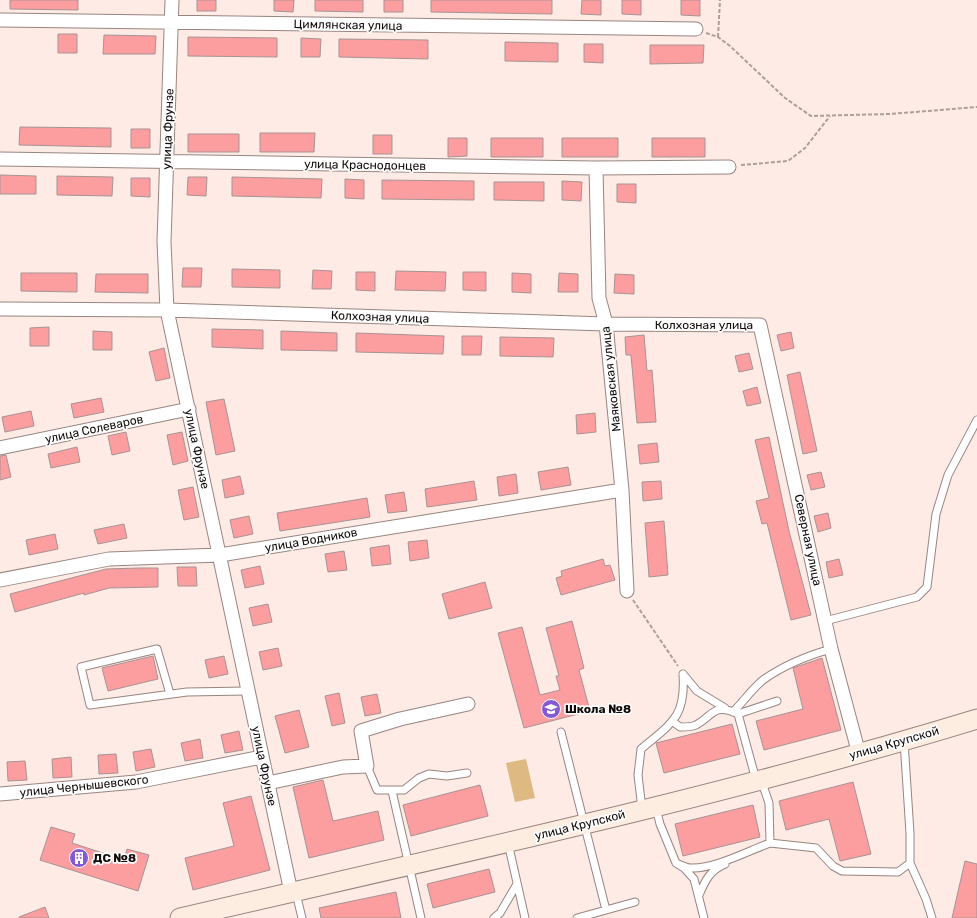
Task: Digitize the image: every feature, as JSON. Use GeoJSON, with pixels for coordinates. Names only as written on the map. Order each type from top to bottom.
{"type":"FeatureCollection","features":[{"type":"Feature","properties":{"kind":"street","name":"улица Фрунзе"},"geometry":{"type":"LineString","coordinates":[[172,0],[164,242],[167,310],[220,555],[247,691],[293,892]]}},
{"type":"Feature","properties":{"kind":"street","name":"Цимлянская улица"},"geometry":{"type":"LineString","coordinates":[[0,20],[696,29]]}},
{"type":"Feature","properties":{"kind":"street","name":"улица Краснодонцев"},"geometry":{"type":"LineString","coordinates":[[0,159],[167,163],[596,168],[729,167]]}},
{"type":"Feature","properties":{"kind":"street","name":"Маяковская улица"},"geometry":{"type":"LineString","coordinates":[[596,168],[599,298],[606,324],[622,490],[627,591]]}},
{"type":"Feature","properties":{"kind":"street","name":"Колхозная улица"},"geometry":{"type":"LineString","coordinates":[[0,309],[167,310],[606,324],[760,325]]}},
{"type":"Feature","properties":{"kind":"street","name":"Северная улица"},"geometry":{"type":"LineString","coordinates":[[760,325],[831,649],[858,754]]}},
{"type":"Feature","properties":{"kind":"street","name":"улица Солеваров"},"geometry":{"type":"LineString","coordinates":[[0,448],[189,409]]}},
{"type":"Feature","properties":{"kind":"street","name":"улица Водников"},"geometry":{"type":"LineString","coordinates":[[0,580],[110,559],[220,555],[622,490]]}},
{"type":"Feature","properties":{"kind":"street"},"geometry":{"type":"LineString","coordinates":[[268,783],[342,767],[367,766],[361,731],[400,719],[468,704]]}},
{"type":"Feature","properties":{"kind":"street","name":"улица Крупской"},"geometry":{"type":"LineString","coordinates":[[184,918],[508,843],[649,808],[858,754],[977,719]]}},
{"type":"Feature","properties":{"kind":"street","name":"улица Чернышевского"},"geometry":{"type":"LineString","coordinates":[[0,794],[136,782],[262,757]]}},
{"type":"Feature","properties":{"kind":"lane"},"geometry":{"type":"LineString","coordinates":[[825,621],[901,602],[917,597],[924,592],[927,587],[936,514],[948,475],[977,420]]}},
{"type":"Feature","properties":{"kind":"lane"},"geometry":{"type":"LineString","coordinates":[[170,694],[158,649],[81,667],[90,705],[187,692],[247,691]]}},
{"type":"Feature","properties":{"kind":"lane"},"geometry":{"type":"LineString","coordinates":[[735,713],[763,681],[780,669],[804,657],[831,649]]}},
{"type":"Feature","properties":{"kind":"lane"},"geometry":{"type":"LineString","coordinates":[[683,674],[697,690],[735,713],[777,701]]}},
{"type":"Feature","properties":{"kind":"lane"},"geometry":{"type":"LineString","coordinates":[[683,674],[684,695],[678,716],[641,749],[638,775],[649,808],[660,824],[676,864],[684,868],[694,879],[704,918]]}},
{"type":"Feature","properties":{"kind":"lane"},"geometry":{"type":"LineString","coordinates":[[672,721],[680,727],[696,726],[713,711],[725,708]]}},
{"type":"Feature","properties":{"kind":"lane"},"geometry":{"type":"LineString","coordinates":[[735,713],[758,780],[769,803],[770,843]]}},
{"type":"Feature","properties":{"kind":"lane"},"geometry":{"type":"LineString","coordinates":[[561,732],[606,910]]}},
{"type":"Feature","properties":{"kind":"lane"},"geometry":{"type":"LineString","coordinates":[[904,741],[910,833],[910,863],[926,899],[932,918]]}},
{"type":"Feature","properties":{"kind":"lane"},"geometry":{"type":"LineString","coordinates":[[367,766],[377,790],[404,790],[418,778],[429,774],[447,776],[467,773]]}},
{"type":"Feature","properties":{"kind":"lane"},"geometry":{"type":"LineString","coordinates":[[392,791],[421,918]]}},
{"type":"Feature","properties":{"kind":"lane"},"geometry":{"type":"LineString","coordinates":[[508,843],[525,918]]}},
{"type":"Feature","properties":{"kind":"lane"},"geometry":{"type":"LineString","coordinates":[[699,895],[707,878],[717,868],[770,843],[816,848],[833,866],[842,871],[898,872],[910,863]]}},
{"type":"Feature","properties":{"kind":"lane"},"geometry":{"type":"LineString","coordinates":[[676,864],[691,868],[723,861],[744,854]]}},
{"type":"Feature","properties":{"kind":"lane"},"geometry":{"type":"LineString","coordinates":[[494,918],[500,913],[518,884]]}},
{"type":"Feature","properties":{"kind":"lane"},"geometry":{"type":"LineString","coordinates":[[293,892],[302,918]]}},
{"type":"Feature","properties":{"kind":"lane"},"geometry":{"type":"LineString","coordinates":[[577,918],[635,902]]}},
{"type":"Feature","properties":{"kind":"path"},"geometry":{"type":"LineString","coordinates":[[718,37],[720,0]]}},
{"type":"Feature","properties":{"kind":"path"},"geometry":{"type":"LineString","coordinates":[[696,29],[718,37],[730,46],[785,98],[811,116],[890,114],[977,107]]}},
{"type":"Feature","properties":{"kind":"path"},"geometry":{"type":"LineString","coordinates":[[729,167],[788,161],[805,148],[830,116]]}},
{"type":"Feature","properties":{"kind":"path"},"geometry":{"type":"LineString","coordinates":[[627,591],[683,674]]}},
{"type":"Feature","properties":{"kind":"shaded area"},"geometry":{"type":"Polygon","coordinates":[[[526,759],[535,798],[515,802],[506,763],[526,759]]]}},
{"type":"Feature","properties":{"kind":"building"},"geometry":{"type":"Polygon","coordinates":[[[10,0],[78,0],[78,10],[10,9],[10,0]]]}},
{"type":"Feature","properties":{"kind":"building"},"geometry":{"type":"Polygon","coordinates":[[[197,0],[216,0],[216,11],[197,11],[197,0]]]}},
{"type":"Feature","properties":{"kind":"building"},"geometry":{"type":"Polygon","coordinates":[[[274,0],[294,0],[293,12],[274,11],[274,0]]]}},
{"type":"Feature","properties":{"kind":"building"},"geometry":{"type":"Polygon","coordinates":[[[315,0],[363,0],[363,12],[315,11],[315,0]]]}},
{"type":"Feature","properties":{"kind":"building"},"geometry":{"type":"Polygon","coordinates":[[[384,0],[403,0],[403,12],[384,12],[384,0]]]}},
{"type":"Feature","properties":{"kind":"building"},"geometry":{"type":"Polygon","coordinates":[[[431,0],[552,0],[552,14],[431,12],[431,0]]]}},
{"type":"Feature","properties":{"kind":"building"},"geometry":{"type":"Polygon","coordinates":[[[582,0],[601,0],[601,15],[581,14],[582,0]]]}},
{"type":"Feature","properties":{"kind":"building"},"geometry":{"type":"Polygon","coordinates":[[[622,0],[641,0],[641,15],[622,14],[622,0]]]}},
{"type":"Feature","properties":{"kind":"building"},"geometry":{"type":"Polygon","coordinates":[[[681,0],[700,0],[700,16],[681,15],[681,0]]]}},
{"type":"Feature","properties":{"kind":"building"},"geometry":{"type":"Polygon","coordinates":[[[58,34],[77,34],[77,53],[58,53],[58,34]]]}},
{"type":"Feature","properties":{"kind":"building"},"geometry":{"type":"Polygon","coordinates":[[[104,35],[156,36],[155,54],[103,54],[104,35]]]}},
{"type":"Feature","properties":{"kind":"building"},"geometry":{"type":"Polygon","coordinates":[[[188,37],[277,38],[277,57],[188,56],[188,37]]]}},
{"type":"Feature","properties":{"kind":"building"},"geometry":{"type":"Polygon","coordinates":[[[301,38],[321,39],[320,57],[301,57],[301,38]]]}},
{"type":"Feature","properties":{"kind":"building"},"geometry":{"type":"Polygon","coordinates":[[[339,39],[428,40],[428,59],[339,57],[339,39]]]}},
{"type":"Feature","properties":{"kind":"building"},"geometry":{"type":"Polygon","coordinates":[[[505,42],[558,43],[558,62],[505,61],[505,42]]]}},
{"type":"Feature","properties":{"kind":"building"},"geometry":{"type":"Polygon","coordinates":[[[584,44],[603,44],[603,63],[584,62],[584,44]]]}},
{"type":"Feature","properties":{"kind":"building"},"geometry":{"type":"Polygon","coordinates":[[[650,45],[704,45],[703,63],[650,64],[650,45]]]}},
{"type":"Feature","properties":{"kind":"building"},"geometry":{"type":"Polygon","coordinates":[[[20,127],[111,128],[111,147],[19,145],[20,127]]]}},
{"type":"Feature","properties":{"kind":"building"},"geometry":{"type":"Polygon","coordinates":[[[131,129],[150,129],[150,148],[131,148],[131,129]]]}},
{"type":"Feature","properties":{"kind":"building"},"geometry":{"type":"Polygon","coordinates":[[[260,133],[315,133],[314,152],[260,152],[260,133]]]}},
{"type":"Feature","properties":{"kind":"building"},"geometry":{"type":"Polygon","coordinates":[[[188,134],[239,134],[239,152],[188,152],[188,134]]]}},
{"type":"Feature","properties":{"kind":"building"},"geometry":{"type":"Polygon","coordinates":[[[373,135],[392,135],[392,154],[373,154],[373,135]]]}},
{"type":"Feature","properties":{"kind":"building"},"geometry":{"type":"Polygon","coordinates":[[[448,138],[467,138],[467,156],[448,157],[448,138]]]}},
{"type":"Feature","properties":{"kind":"building"},"geometry":{"type":"Polygon","coordinates":[[[491,138],[543,138],[543,157],[491,157],[491,138]]]}},
{"type":"Feature","properties":{"kind":"building"},"geometry":{"type":"Polygon","coordinates":[[[562,138],[618,138],[618,157],[562,157],[562,138]]]}},
{"type":"Feature","properties":{"kind":"building"},"geometry":{"type":"Polygon","coordinates":[[[652,138],[705,138],[705,157],[652,157],[652,138]]]}},
{"type":"Feature","properties":{"kind":"building"},"geometry":{"type":"Polygon","coordinates":[[[0,175],[36,176],[36,194],[0,194],[0,175]]]}},
{"type":"Feature","properties":{"kind":"building"},"geometry":{"type":"Polygon","coordinates":[[[57,176],[113,177],[112,196],[57,195],[57,176]]]}},
{"type":"Feature","properties":{"kind":"building"},"geometry":{"type":"Polygon","coordinates":[[[188,177],[207,177],[206,196],[187,195],[188,177]]]}},
{"type":"Feature","properties":{"kind":"building"},"geometry":{"type":"Polygon","coordinates":[[[232,177],[322,179],[321,198],[232,196],[232,177]]]}},
{"type":"Feature","properties":{"kind":"building"},"geometry":{"type":"Polygon","coordinates":[[[131,178],[150,178],[150,197],[131,196],[131,178]]]}},
{"type":"Feature","properties":{"kind":"building"},"geometry":{"type":"Polygon","coordinates":[[[345,179],[364,180],[364,199],[345,198],[345,179]]]}},
{"type":"Feature","properties":{"kind":"building"},"geometry":{"type":"Polygon","coordinates":[[[382,180],[474,181],[474,200],[382,199],[382,180]]]}},
{"type":"Feature","properties":{"kind":"building"},"geometry":{"type":"Polygon","coordinates":[[[562,181],[582,182],[581,201],[562,200],[562,181]]]}},
{"type":"Feature","properties":{"kind":"building"},"geometry":{"type":"Polygon","coordinates":[[[494,182],[544,182],[544,201],[494,200],[494,182]]]}},
{"type":"Feature","properties":{"kind":"building"},"geometry":{"type":"Polygon","coordinates":[[[617,184],[636,184],[636,203],[617,202],[617,184]]]}},
{"type":"Feature","properties":{"kind":"building"},"geometry":{"type":"Polygon","coordinates":[[[183,268],[202,268],[201,287],[182,287],[183,268]]]}},
{"type":"Feature","properties":{"kind":"building"},"geometry":{"type":"Polygon","coordinates":[[[232,269],[280,270],[280,288],[232,287],[232,269]]]}},
{"type":"Feature","properties":{"kind":"building"},"geometry":{"type":"Polygon","coordinates":[[[313,270],[332,271],[331,289],[312,289],[313,270]]]}},
{"type":"Feature","properties":{"kind":"building"},"geometry":{"type":"Polygon","coordinates":[[[396,271],[446,272],[445,291],[395,290],[396,271]]]}},
{"type":"Feature","properties":{"kind":"building"},"geometry":{"type":"Polygon","coordinates":[[[356,272],[375,272],[375,291],[356,290],[356,272]]]}},
{"type":"Feature","properties":{"kind":"building"},"geometry":{"type":"Polygon","coordinates":[[[463,272],[486,272],[486,291],[463,290],[463,272]]]}},
{"type":"Feature","properties":{"kind":"building"},"geometry":{"type":"Polygon","coordinates":[[[21,273],[77,273],[77,292],[21,291],[21,273]]]}},
{"type":"Feature","properties":{"kind":"building"},"geometry":{"type":"Polygon","coordinates":[[[512,273],[531,274],[531,293],[512,292],[512,273]]]}},
{"type":"Feature","properties":{"kind":"building"},"geometry":{"type":"Polygon","coordinates":[[[559,273],[578,274],[578,292],[558,292],[559,273]]]}},
{"type":"Feature","properties":{"kind":"building"},"geometry":{"type":"Polygon","coordinates":[[[96,274],[148,274],[148,293],[95,292],[96,274]]]}},
{"type":"Feature","properties":{"kind":"building"},"geometry":{"type":"Polygon","coordinates":[[[615,274],[634,275],[634,294],[614,293],[615,274]]]}},
{"type":"Feature","properties":{"kind":"building"},"geometry":{"type":"Polygon","coordinates":[[[49,327],[49,346],[30,346],[30,328],[49,327]]]}},
{"type":"Feature","properties":{"kind":"building"},"geometry":{"type":"Polygon","coordinates":[[[212,329],[263,330],[263,349],[212,347],[212,329]]]}},
{"type":"Feature","properties":{"kind":"building"},"geometry":{"type":"Polygon","coordinates":[[[93,331],[112,332],[112,350],[93,350],[93,331]]]}},
{"type":"Feature","properties":{"kind":"building"},"geometry":{"type":"Polygon","coordinates":[[[281,331],[337,333],[337,351],[281,350],[281,331]]]}},
{"type":"Feature","properties":{"kind":"building"},"geometry":{"type":"Polygon","coordinates":[[[791,332],[794,348],[781,351],[777,335],[791,332]]]}},
{"type":"Feature","properties":{"kind":"building"},"geometry":{"type":"Polygon","coordinates":[[[356,333],[444,336],[443,354],[356,352],[356,333]]]}},
{"type":"Feature","properties":{"kind":"building"},"geometry":{"type":"Polygon","coordinates":[[[644,335],[647,371],[652,370],[656,422],[637,423],[631,355],[626,355],[625,337],[644,335]]]}},
{"type":"Feature","properties":{"kind":"building"},"geometry":{"type":"Polygon","coordinates":[[[462,336],[482,336],[481,355],[462,355],[462,336]]]}},
{"type":"Feature","properties":{"kind":"building"},"geometry":{"type":"Polygon","coordinates":[[[500,337],[554,338],[553,357],[500,356],[500,337]]]}},
{"type":"Feature","properties":{"kind":"building"},"geometry":{"type":"Polygon","coordinates":[[[164,348],[170,378],[156,381],[149,352],[164,348]]]}},
{"type":"Feature","properties":{"kind":"building"},"geometry":{"type":"Polygon","coordinates":[[[749,353],[753,369],[739,372],[735,356],[749,353]]]}},
{"type":"Feature","properties":{"kind":"building"},"geometry":{"type":"Polygon","coordinates":[[[800,372],[817,451],[803,454],[787,375],[800,372]]]}},
{"type":"Feature","properties":{"kind":"building"},"geometry":{"type":"Polygon","coordinates":[[[757,387],[761,403],[747,406],[743,391],[757,387]]]}},
{"type":"Feature","properties":{"kind":"building"},"geometry":{"type":"Polygon","coordinates":[[[101,398],[104,412],[74,418],[71,404],[101,398]]]}},
{"type":"Feature","properties":{"kind":"building"},"geometry":{"type":"Polygon","coordinates":[[[224,399],[235,451],[216,455],[206,402],[224,399]]]}},
{"type":"Feature","properties":{"kind":"building"},"geometry":{"type":"Polygon","coordinates":[[[31,411],[34,426],[5,432],[2,417],[31,411]]]}},
{"type":"Feature","properties":{"kind":"building"},"geometry":{"type":"Polygon","coordinates":[[[595,413],[596,432],[577,434],[576,415],[595,413]]]}},
{"type":"Feature","properties":{"kind":"building"},"geometry":{"type":"Polygon","coordinates":[[[126,432],[130,451],[112,455],[108,436],[126,432]]]}},
{"type":"Feature","properties":{"kind":"building"},"geometry":{"type":"Polygon","coordinates":[[[182,432],[188,461],[173,465],[167,435],[182,432]]]}},
{"type":"Feature","properties":{"kind":"building"},"geometry":{"type":"Polygon","coordinates":[[[769,437],[789,531],[811,615],[791,620],[767,523],[762,524],[756,501],[769,498],[755,440],[769,437]]]}},
{"type":"Feature","properties":{"kind":"building"},"geometry":{"type":"Polygon","coordinates":[[[657,443],[659,462],[640,464],[638,445],[657,443]]]}},
{"type":"Feature","properties":{"kind":"building"},"geometry":{"type":"Polygon","coordinates":[[[77,447],[80,462],[51,468],[48,454],[77,447]]]}},
{"type":"Feature","properties":{"kind":"building"},"geometry":{"type":"Polygon","coordinates":[[[6,455],[11,477],[0,480],[0,456],[6,455]]]}},
{"type":"Feature","properties":{"kind":"building"},"geometry":{"type":"Polygon","coordinates":[[[568,467],[571,485],[541,490],[538,472],[568,467]]]}},
{"type":"Feature","properties":{"kind":"building"},"geometry":{"type":"Polygon","coordinates":[[[821,472],[825,487],[811,490],[807,475],[821,472]]]}},
{"type":"Feature","properties":{"kind":"building"},"geometry":{"type":"Polygon","coordinates":[[[516,474],[518,493],[499,496],[497,477],[516,474]]]}},
{"type":"Feature","properties":{"kind":"building"},"geometry":{"type":"Polygon","coordinates":[[[240,476],[244,494],[225,498],[222,480],[240,476]]]}},
{"type":"Feature","properties":{"kind":"building"},"geometry":{"type":"Polygon","coordinates":[[[474,481],[477,500],[427,507],[425,489],[474,481]]]}},
{"type":"Feature","properties":{"kind":"building"},"geometry":{"type":"Polygon","coordinates":[[[661,481],[662,499],[643,501],[642,482],[661,481]]]}},
{"type":"Feature","properties":{"kind":"building"},"geometry":{"type":"Polygon","coordinates":[[[193,487],[199,517],[184,520],[178,490],[193,487]]]}},
{"type":"Feature","properties":{"kind":"building"},"geometry":{"type":"Polygon","coordinates":[[[404,492],[407,511],[388,513],[385,495],[404,492]]]}},
{"type":"Feature","properties":{"kind":"building"},"geometry":{"type":"Polygon","coordinates":[[[367,498],[370,517],[280,531],[277,513],[367,498]]]}},
{"type":"Feature","properties":{"kind":"building"},"geometry":{"type":"Polygon","coordinates":[[[828,513],[831,528],[818,532],[814,516],[828,513]]]}},
{"type":"Feature","properties":{"kind":"building"},"geometry":{"type":"Polygon","coordinates":[[[249,516],[253,534],[234,538],[230,520],[249,516]]]}},
{"type":"Feature","properties":{"kind":"building"},"geometry":{"type":"Polygon","coordinates":[[[664,521],[668,575],[649,577],[645,523],[664,521]]]}},
{"type":"Feature","properties":{"kind":"building"},"geometry":{"type":"Polygon","coordinates":[[[124,524],[127,538],[98,544],[94,530],[124,524]]]}},
{"type":"Feature","properties":{"kind":"building"},"geometry":{"type":"Polygon","coordinates":[[[55,534],[58,549],[29,555],[26,540],[55,534]]]}},
{"type":"Feature","properties":{"kind":"building"},"geometry":{"type":"Polygon","coordinates":[[[427,540],[429,558],[410,561],[408,542],[427,540]]]}},
{"type":"Feature","properties":{"kind":"building"},"geometry":{"type":"Polygon","coordinates":[[[389,545],[391,564],[372,566],[370,548],[389,545]]]}},
{"type":"Feature","properties":{"kind":"building"},"geometry":{"type":"Polygon","coordinates":[[[344,551],[347,570],[328,572],[325,554],[344,551]]]}},
{"type":"Feature","properties":{"kind":"building"},"geometry":{"type":"Polygon","coordinates":[[[603,559],[605,566],[610,565],[615,580],[561,595],[556,578],[562,576],[561,571],[603,559]]]}},
{"type":"Feature","properties":{"kind":"building"},"geometry":{"type":"Polygon","coordinates":[[[839,559],[843,575],[829,578],[826,562],[839,559]]]}},
{"type":"Feature","properties":{"kind":"building"},"geometry":{"type":"Polygon","coordinates":[[[260,566],[264,584],[245,588],[241,570],[260,566]]]}},
{"type":"Feature","properties":{"kind":"building"},"geometry":{"type":"Polygon","coordinates":[[[177,567],[196,567],[197,586],[178,586],[177,567]]]}},
{"type":"Feature","properties":{"kind":"building"},"geometry":{"type":"Polygon","coordinates":[[[158,568],[158,587],[109,588],[84,595],[84,593],[15,612],[10,594],[106,569],[158,568]]]}},
{"type":"Feature","properties":{"kind":"building"},"geometry":{"type":"Polygon","coordinates":[[[485,582],[492,608],[449,619],[442,594],[485,582]]]}},
{"type":"Feature","properties":{"kind":"building"},"geometry":{"type":"Polygon","coordinates":[[[268,604],[272,622],[253,626],[249,608],[268,604]]]}},
{"type":"Feature","properties":{"kind":"building"},"geometry":{"type":"Polygon","coordinates":[[[572,621],[584,668],[579,670],[590,711],[524,728],[498,633],[522,627],[540,695],[560,690],[556,676],[559,676],[546,628],[572,621]]]}},
{"type":"Feature","properties":{"kind":"building"},"geometry":{"type":"Polygon","coordinates":[[[278,648],[282,666],[263,670],[259,652],[278,648]]]}},
{"type":"Feature","properties":{"kind":"building"},"geometry":{"type":"Polygon","coordinates":[[[153,656],[158,679],[108,691],[102,668],[153,656]]]}},
{"type":"Feature","properties":{"kind":"building"},"geometry":{"type":"Polygon","coordinates":[[[224,656],[228,674],[209,678],[205,660],[224,656]]]}},
{"type":"Feature","properties":{"kind":"building"},"geometry":{"type":"Polygon","coordinates":[[[822,658],[841,730],[764,750],[756,721],[803,709],[793,668],[822,658]]]}},
{"type":"Feature","properties":{"kind":"building"},"geometry":{"type":"Polygon","coordinates":[[[339,693],[345,723],[332,726],[325,696],[339,693]]]}},
{"type":"Feature","properties":{"kind":"building"},"geometry":{"type":"Polygon","coordinates":[[[377,694],[381,713],[365,716],[361,697],[377,694]]]}},
{"type":"Feature","properties":{"kind":"building"},"geometry":{"type":"Polygon","coordinates":[[[299,710],[309,747],[285,753],[275,716],[299,710]]]}},
{"type":"Feature","properties":{"kind":"building"},"geometry":{"type":"Polygon","coordinates":[[[732,724],[740,754],[664,773],[656,743],[732,724]]]}},
{"type":"Feature","properties":{"kind":"building"},"geometry":{"type":"Polygon","coordinates":[[[239,731],[243,750],[225,753],[221,735],[239,731]]]}},
{"type":"Feature","properties":{"kind":"building"},"geometry":{"type":"Polygon","coordinates":[[[200,739],[203,758],[185,761],[181,743],[200,739]]]}},
{"type":"Feature","properties":{"kind":"building"},"geometry":{"type":"Polygon","coordinates":[[[151,749],[155,767],[136,771],[133,752],[151,749]]]}},
{"type":"Feature","properties":{"kind":"building"},"geometry":{"type":"Polygon","coordinates":[[[116,754],[118,773],[99,774],[98,755],[116,754]]]}},
{"type":"Feature","properties":{"kind":"building"},"geometry":{"type":"Polygon","coordinates":[[[71,757],[72,777],[53,778],[52,759],[71,757]]]}},
{"type":"Feature","properties":{"kind":"building"},"geometry":{"type":"Polygon","coordinates":[[[25,761],[27,780],[8,781],[7,762],[25,761]]]}},
{"type":"Feature","properties":{"kind":"building"},"geometry":{"type":"Polygon","coordinates":[[[323,780],[333,821],[378,811],[384,840],[309,858],[293,787],[323,780]]]}},
{"type":"Feature","properties":{"kind":"building"},"geometry":{"type":"Polygon","coordinates":[[[853,782],[871,854],[840,861],[829,819],[786,830],[779,801],[853,782]]]}},
{"type":"Feature","properties":{"kind":"building"},"geometry":{"type":"Polygon","coordinates":[[[480,785],[488,816],[411,836],[403,805],[480,785]]]}},
{"type":"Feature","properties":{"kind":"building"},"geometry":{"type":"Polygon","coordinates":[[[251,796],[270,870],[193,890],[185,858],[234,846],[223,803],[251,796]]]}},
{"type":"Feature","properties":{"kind":"building"},"geometry":{"type":"Polygon","coordinates":[[[753,805],[760,837],[683,856],[675,824],[753,805]]]}},
{"type":"Feature","properties":{"kind":"building","name":"ДС №8"},"geometry":{"type":"Polygon","coordinates":[[[51,827],[75,834],[72,843],[124,860],[127,849],[149,855],[138,891],[40,860],[51,827]]]}},
{"type":"Feature","properties":{"kind":"building"},"geometry":{"type":"Polygon","coordinates":[[[965,861],[977,864],[977,918],[952,918],[965,861]]]}},
{"type":"Feature","properties":{"kind":"building"},"geometry":{"type":"Polygon","coordinates":[[[489,869],[495,892],[433,908],[427,884],[489,869]]]}},
{"type":"Feature","properties":{"kind":"building"},"geometry":{"type":"Polygon","coordinates":[[[396,892],[401,918],[321,918],[319,908],[396,892]]]}},
{"type":"Feature","properties":{"kind":"building"},"geometry":{"type":"Polygon","coordinates":[[[45,907],[49,918],[19,918],[19,917],[45,907]]]}},
{"type":"Feature","properties":{"kind":"place","name":"Школа №8"},"geometry":{"type":"Point","coordinates":[551,709]}},
{"type":"Feature","properties":{"kind":"place","name":"ДС №8"},"geometry":{"type":"Point","coordinates":[79,858]}}]}
